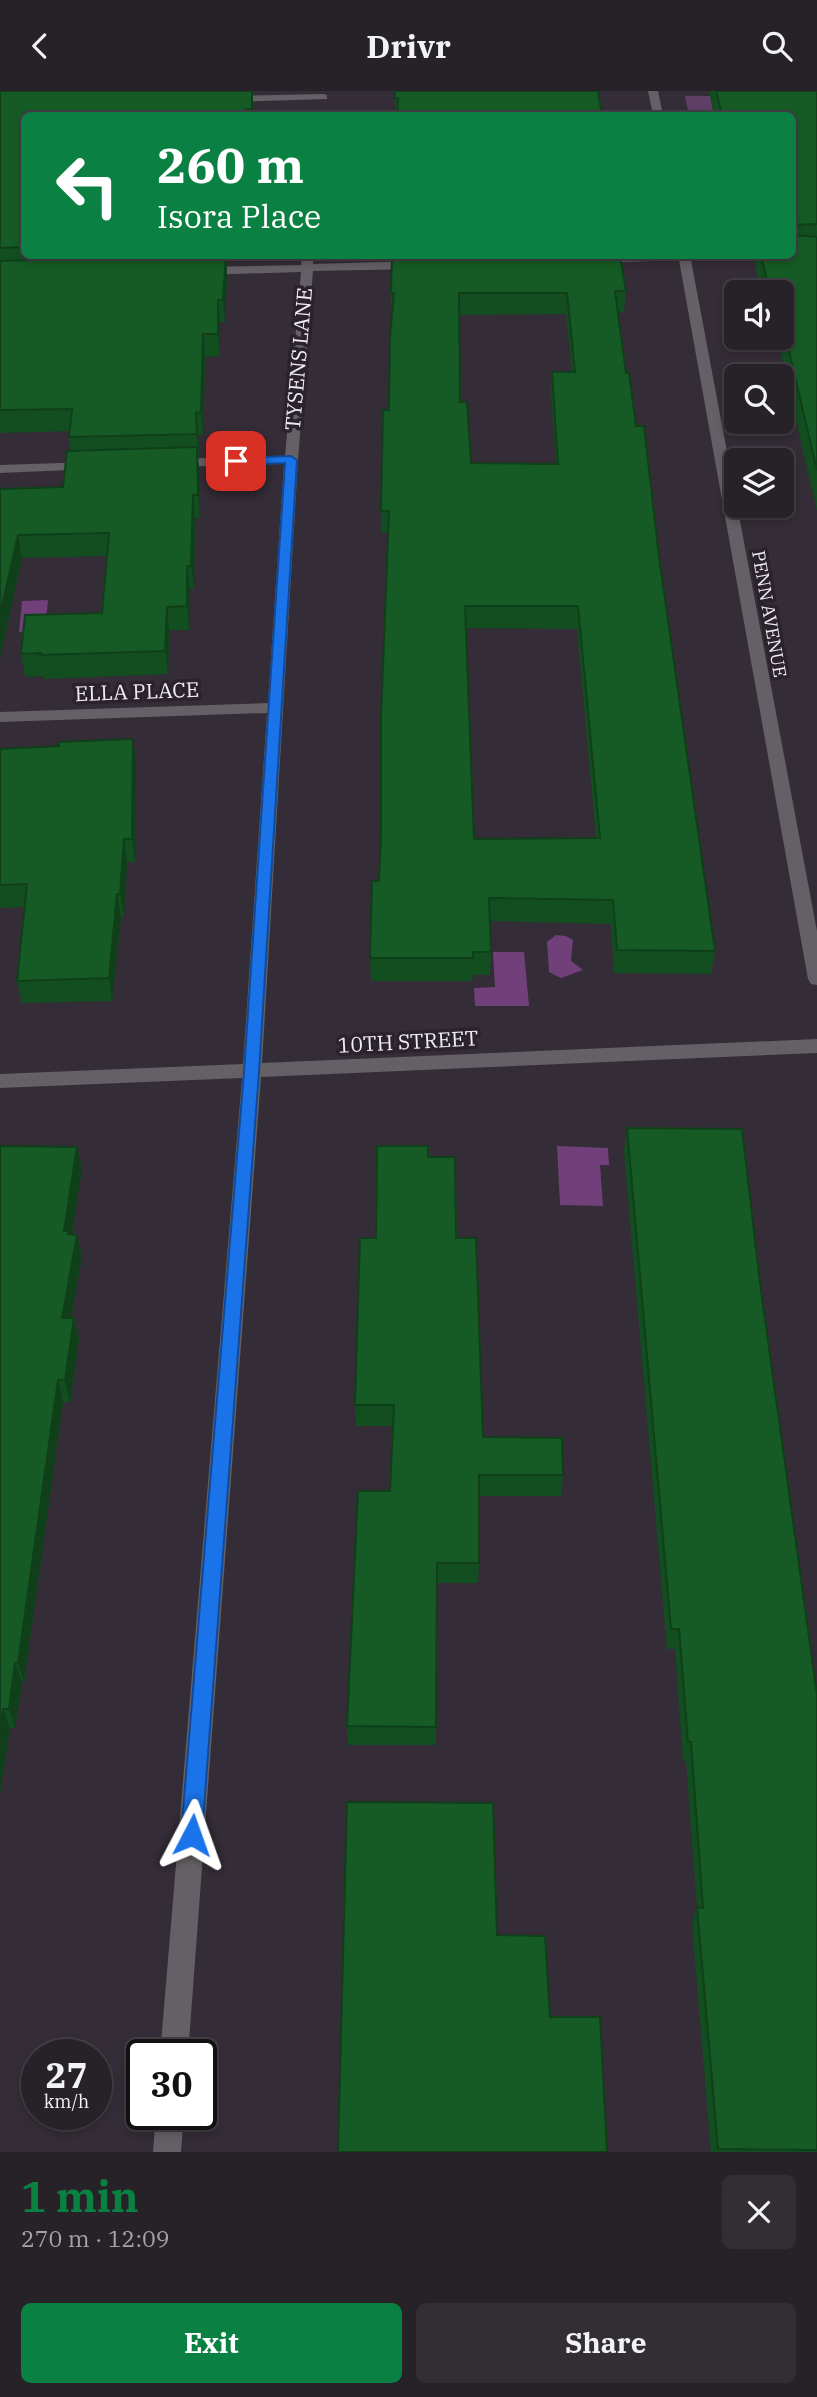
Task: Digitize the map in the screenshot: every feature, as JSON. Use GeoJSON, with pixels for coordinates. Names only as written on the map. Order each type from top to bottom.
{"type":"FeatureCollection","features":[{"type":"Feature","properties":{"kind":"street"},"geometry":{"type":"LineString","coordinates":[[653,91],[657,112]]}},
{"type":"Feature","properties":{"kind":"street"},"geometry":{"type":"LineString","coordinates":[[219,99],[323,98]]}},
{"type":"Feature","properties":{"kind":"street"},"geometry":{"type":"LineString","coordinates":[[576,260],[603,259]]}},
{"type":"Feature","properties":{"kind":"street","name":"PENN AVENUE"},"geometry":{"type":"LineString","coordinates":[[685,259],[817,979]]}},
{"type":"Feature","properties":{"kind":"street"},"geometry":{"type":"LineString","coordinates":[[190,271],[307,262],[425,264]]}},
{"type":"Feature","properties":{"kind":"street","name":"TYSENS LANE"},"geometry":{"type":"LineString","coordinates":[[175,2039],[252,1072],[291,460],[307,262]]}},
{"type":"Feature","properties":{"kind":"street"},"geometry":{"type":"LineString","coordinates":[[160,464],[291,460]]}},
{"type":"Feature","properties":{"kind":"street"},"geometry":{"type":"LineString","coordinates":[[0,469],[107,465]]}},
{"type":"Feature","properties":{"kind":"street","name":"ELLA PLACE"},"geometry":{"type":"LineString","coordinates":[[0,717],[275,708]]}},
{"type":"Feature","properties":{"kind":"street","name":"10TH STREET"},"geometry":{"type":"LineString","coordinates":[[0,1081],[817,1046]]}},
{"type":"Feature","properties":{"kind":"street"},"geometry":{"type":"LineString","coordinates":[[167,2152],[169,2130]]}},
{"type":"Feature","properties":{"kind":"shaded area"},"geometry":{"type":"Polygon","coordinates":[[[685,96],[710,96],[713,112],[688,112],[685,96]]]}},
{"type":"Feature","properties":{"kind":"shaded area"},"geometry":{"type":"Polygon","coordinates":[[[48,600],[45,631],[19,632],[22,601],[48,600]]]}},
{"type":"Feature","properties":{"kind":"shaded area"},"geometry":{"type":"Polygon","coordinates":[[[556,935],[573,940],[571,961],[583,970],[561,978],[549,972],[547,942],[556,935]]]}},
{"type":"Feature","properties":{"kind":"shaded area"},"geometry":{"type":"Polygon","coordinates":[[[493,952],[524,952],[529,1006],[475,1006],[474,988],[495,987],[493,952]]]}},
{"type":"Feature","properties":{"kind":"shaded area"},"geometry":{"type":"Polygon","coordinates":[[[557,1146],[608,1148],[609,1165],[600,1165],[603,1206],[560,1205],[557,1146]]]}},
{"type":"Feature","properties":{"kind":"building"},"geometry":{"type":"Polygon","coordinates":[[[0,91],[252,91],[252,109],[245,112],[21,112],[21,247],[0,248],[0,91]]]}},
{"type":"Feature","properties":{"kind":"building"},"geometry":{"type":"Polygon","coordinates":[[[395,91],[598,91],[602,112],[397,112],[398,98],[395,98],[395,91]]]}},
{"type":"Feature","properties":{"kind":"building"},"geometry":{"type":"Polygon","coordinates":[[[716,91],[817,91],[817,224],[796,225],[796,112],[721,112],[716,91]]]}},
{"type":"Feature","properties":{"kind":"building"},"geometry":{"type":"Polygon","coordinates":[[[796,235],[817,237],[817,470],[789,350],[794,350],[794,280],[767,280],[762,259],[796,259],[796,235]]]}},
{"type":"Feature","properties":{"kind":"building"},"geometry":{"type":"Polygon","coordinates":[[[226,259],[223,300],[218,300],[218,334],[203,334],[201,412],[196,413],[197,434],[69,437],[72,409],[0,410],[0,261],[226,259]]]}},
{"type":"Feature","properties":{"kind":"building"},"geometry":{"type":"Polygon","coordinates":[[[392,259],[621,259],[626,291],[615,291],[626,373],[629,373],[636,426],[644,426],[659,557],[715,951],[617,950],[613,900],[489,898],[491,952],[473,952],[473,958],[370,958],[372,881],[379,881],[381,834],[381,718],[389,511],[381,511],[383,410],[389,410],[390,337],[394,293],[391,293],[392,259]],[[459,293],[460,402],[467,402],[471,463],[558,464],[552,372],[575,372],[567,293],[459,293]],[[465,606],[474,839],[600,838],[578,606],[465,606]]]}},
{"type":"Feature","properties":{"kind":"building"},"geometry":{"type":"Polygon","coordinates":[[[197,447],[198,495],[193,495],[191,566],[187,566],[187,606],[167,607],[165,651],[21,654],[25,615],[102,613],[109,533],[18,535],[0,615],[0,489],[63,487],[67,451],[197,447]]]}},
{"type":"Feature","properties":{"kind":"building"},"geometry":{"type":"Polygon","coordinates":[[[133,739],[132,839],[124,839],[109,978],[17,981],[27,884],[0,885],[0,749],[59,746],[59,742],[133,739]]]}},
{"type":"Feature","properties":{"kind":"building"},"geometry":{"type":"Polygon","coordinates":[[[627,1128],[742,1129],[760,1283],[817,1695],[817,2150],[718,2149],[697,1907],[703,1908],[691,1742],[688,1742],[679,1629],[671,1629],[627,1128]]]}},
{"type":"Feature","properties":{"kind":"building"},"geometry":{"type":"Polygon","coordinates":[[[0,1146],[77,1147],[64,1231],[77,1235],[62,1318],[74,1318],[65,1380],[58,1380],[18,1663],[15,1663],[9,1709],[3,1709],[0,1729],[0,1146]]]}},
{"type":"Feature","properties":{"kind":"building"},"geometry":{"type":"Polygon","coordinates":[[[377,1146],[428,1146],[428,1157],[455,1157],[456,1238],[476,1238],[483,1437],[562,1438],[563,1475],[479,1475],[479,1563],[437,1563],[436,1727],[347,1726],[358,1491],[390,1491],[394,1405],[355,1405],[360,1238],[376,1238],[377,1146]]]}},
{"type":"Feature","properties":{"kind":"building"},"geometry":{"type":"Polygon","coordinates":[[[347,1802],[493,1803],[497,1935],[545,1936],[550,2017],[600,2017],[607,2152],[338,2152],[347,1802]]]}},
{"type":"Feature","properties":{"kind":"route"},"geometry":{"type":"LineString","coordinates":[[192,1835],[252,1072],[291,460],[236,461]]}}]}
